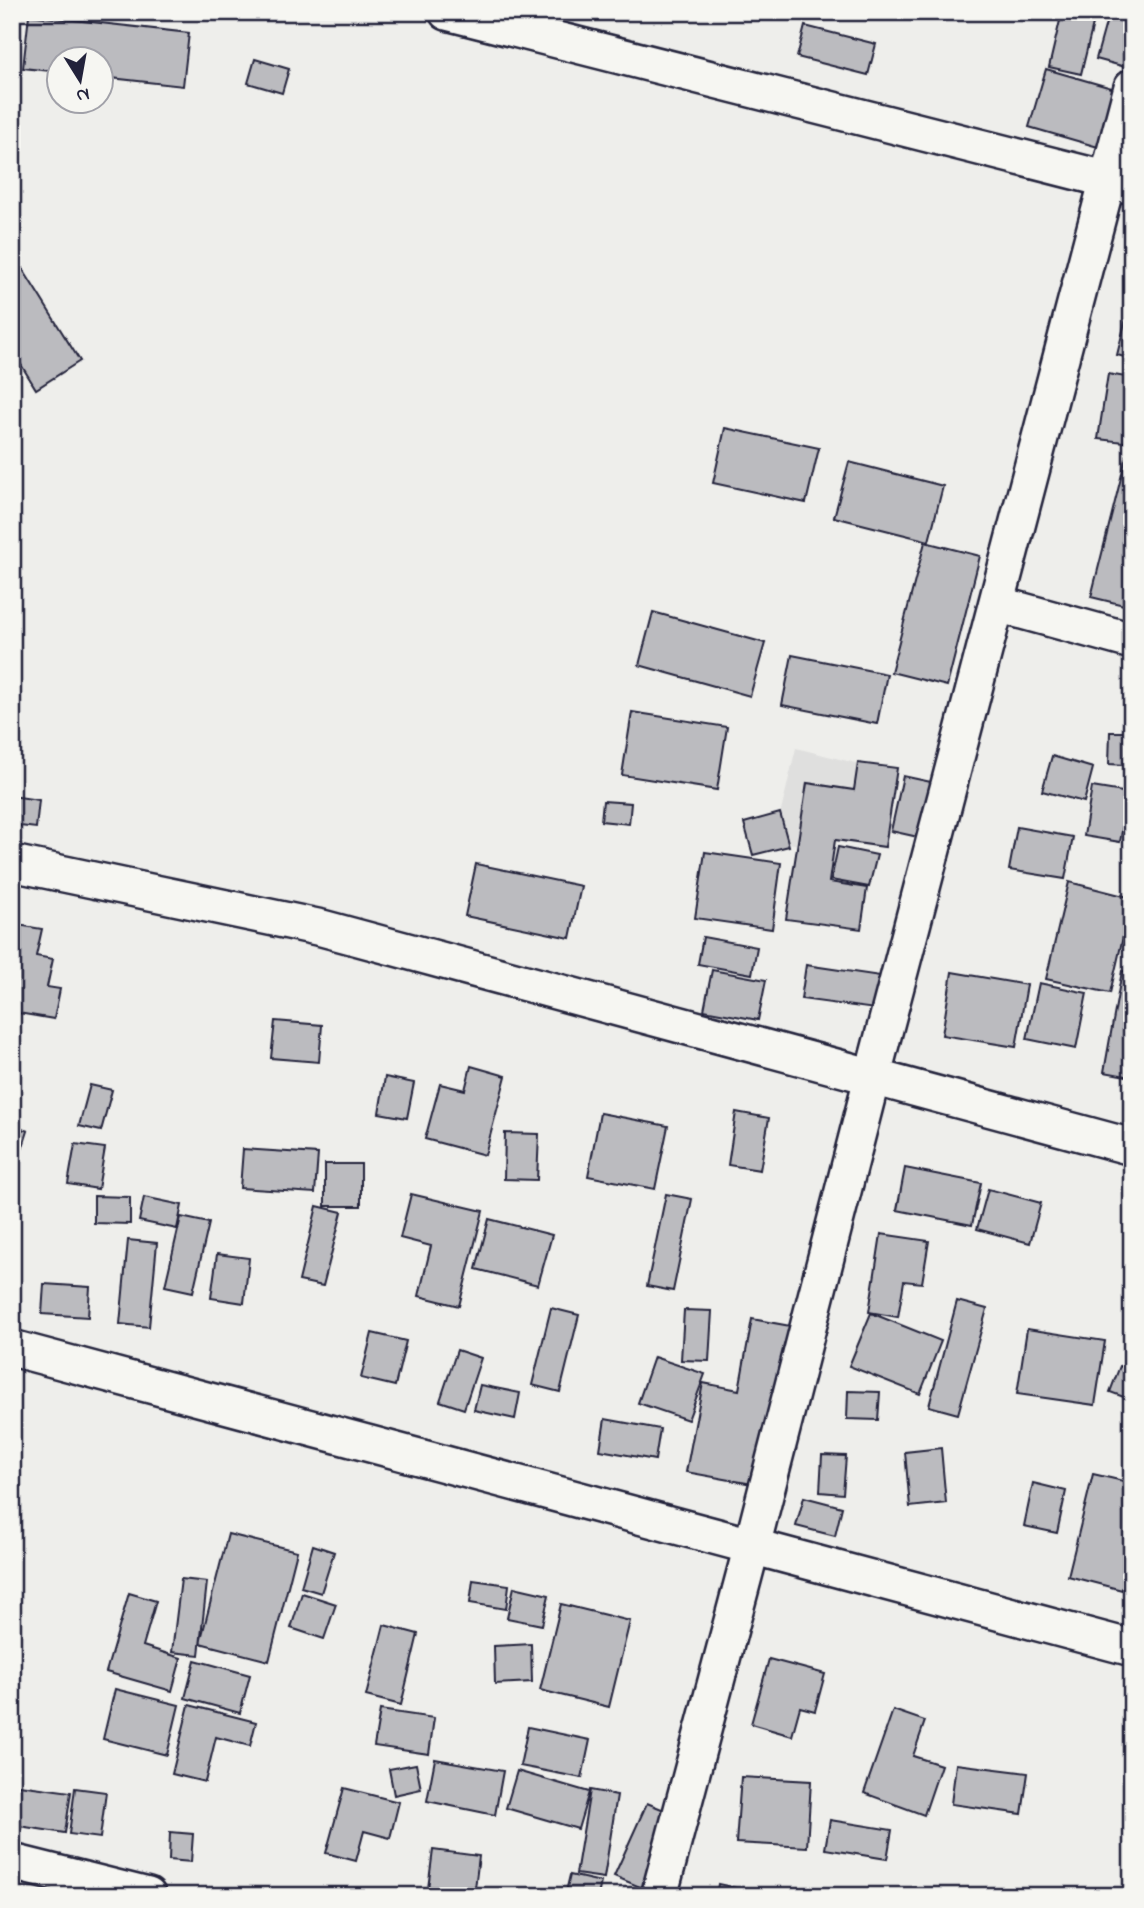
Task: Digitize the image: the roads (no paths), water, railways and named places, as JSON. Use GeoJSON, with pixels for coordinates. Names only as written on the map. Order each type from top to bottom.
{"type":"FeatureCollection","features":[{"type":"Feature","properties":{"kind":"street"},"geometry":{"type":"LineString","coordinates":[[447,12],[1120,183]]}},
{"type":"Feature","properties":{"kind":"street"},"geometry":{"type":"LineString","coordinates":[[659,1896],[997,604],[1120,183],[1132,87]]}},
{"type":"Feature","properties":{"kind":"street"},"geometry":{"type":"LineString","coordinates":[[997,604],[1132,640]]}},
{"type":"Feature","properties":{"kind":"street"},"geometry":{"type":"LineString","coordinates":[[12,863],[322,929],[1132,1147]]}},
{"type":"Feature","properties":{"kind":"street"},"geometry":{"type":"LineString","coordinates":[[12,1348],[1132,1648]]}},
{"type":"Feature","properties":{"kind":"street"},"geometry":{"type":"LineString","coordinates":[[12,1862],[148,1896]]}}]}
